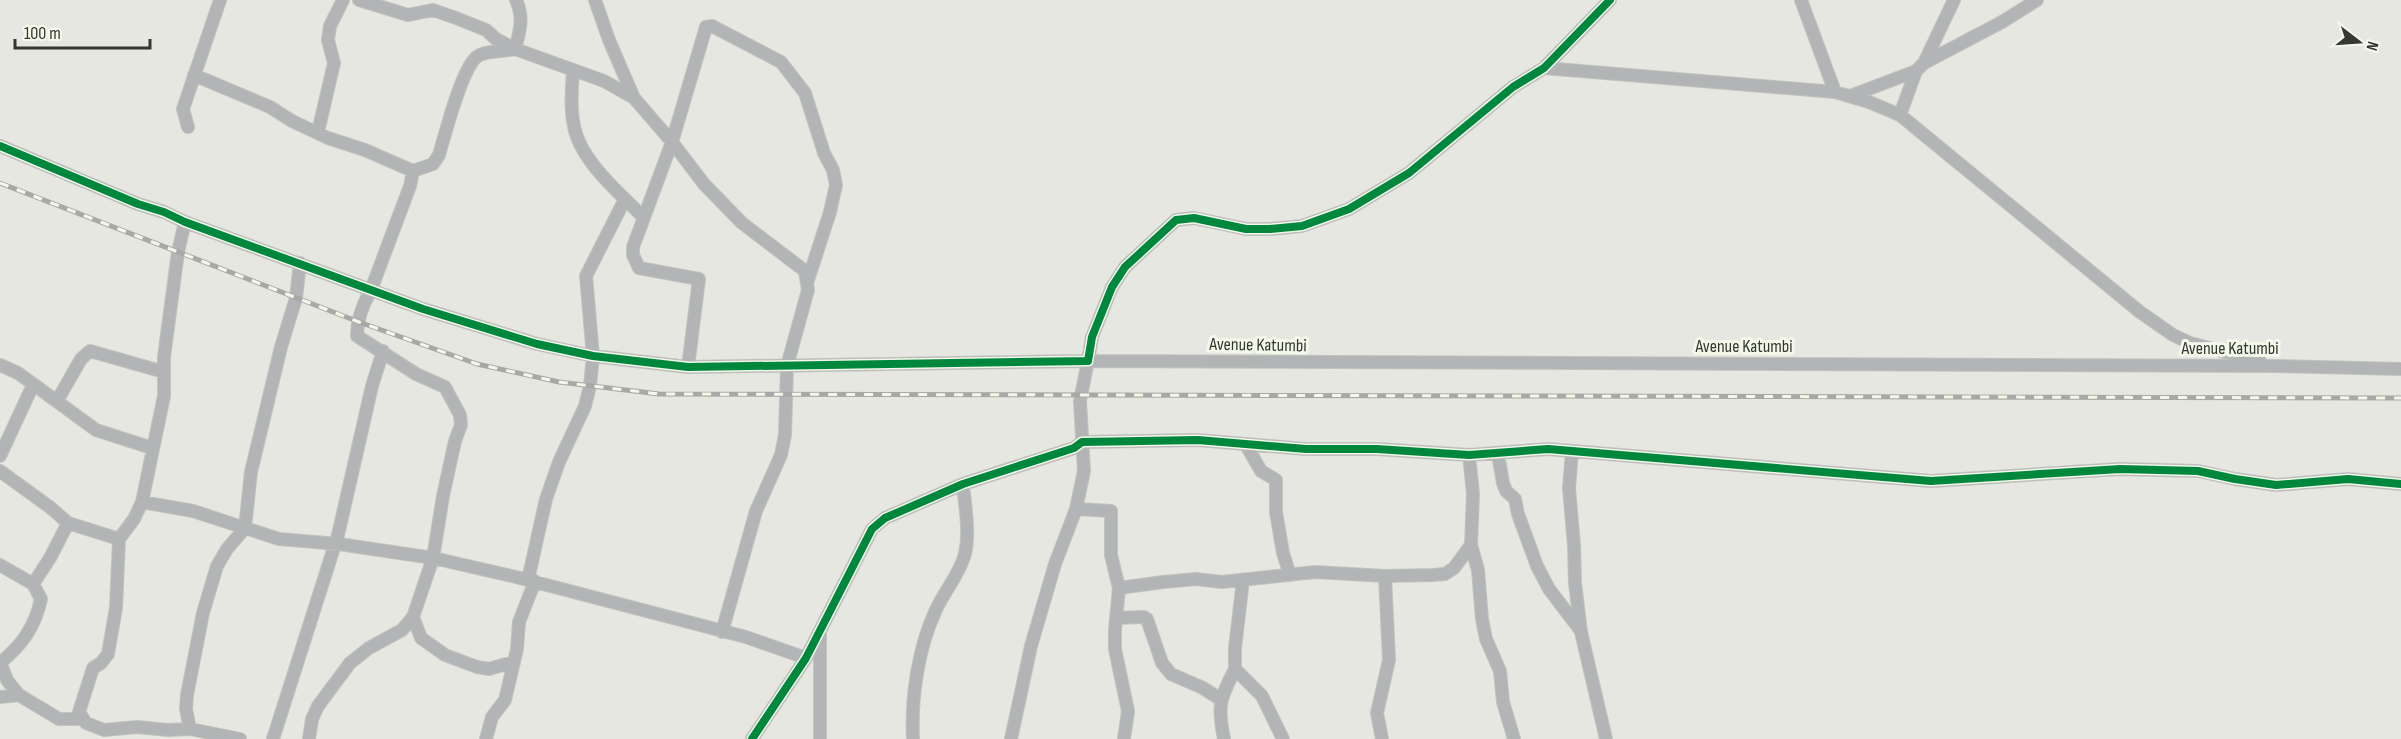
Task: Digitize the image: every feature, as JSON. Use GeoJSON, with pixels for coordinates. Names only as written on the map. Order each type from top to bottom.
{"type":"FeatureCollection","features":[{"type":"Feature","properties":{"kind":"street"},"geometry":{"type":"LineString","coordinates":[[188,127],[183,109],[220,0]]}},
{"type":"Feature","properties":{"kind":"street"},"geometry":{"type":"LineString","coordinates":[[318,132],[334,63],[328,40],[330,26],[343,0]]}},
{"type":"Feature","properties":{"kind":"street"},"geometry":{"type":"LineString","coordinates":[[359,0],[408,15],[434,10],[486,30],[496,39],[515,49],[604,81],[634,98]]}},
{"type":"Feature","properties":{"kind":"street"},"geometry":{"type":"LineString","coordinates":[[515,49],[520,34],[521,16],[516,0]]}},
{"type":"Feature","properties":{"kind":"street"},"geometry":{"type":"LineString","coordinates":[[595,0],[634,98],[711,192],[742,223],[805,271],[808,280]]}},
{"type":"Feature","properties":{"kind":"street"},"geometry":{"type":"LineString","coordinates":[[1011,739],[1041,609],[1076,509],[1084,471],[1080,401],[1083,395],[1092,337],[1112,287],[1125,267],[1176,220],[1194,218],[1246,229],[1270,229],[1302,226],[1349,209],[1409,173],[1513,87],[1544,68],[1610,0]]}},
{"type":"Feature","properties":{"kind":"street"},"geometry":{"type":"LineString","coordinates":[[1801,0],[1834,92]]}},
{"type":"Feature","properties":{"kind":"street"},"geometry":{"type":"LineString","coordinates":[[1900,116],[1920,67],[1954,0]]}},
{"type":"Feature","properties":{"kind":"street"},"geometry":{"type":"LineString","coordinates":[[1850,96],[1920,67],[2037,0]]}},
{"type":"Feature","properties":{"kind":"street"},"geometry":{"type":"LineString","coordinates":[[688,367],[699,279],[639,268],[633,255],[633,247],[672,142],[706,27],[712,26],[781,62],[805,93],[824,153],[833,170],[836,185],[830,212],[808,280],[808,290],[787,366],[785,435],[781,455],[756,511],[722,632]]}},
{"type":"Feature","properties":{"kind":"street"},"geometry":{"type":"LineString","coordinates":[[194,75],[261,103],[292,122],[413,171],[433,164],[439,155],[457,98],[475,59],[481,54],[515,49]]}},
{"type":"Feature","properties":{"kind":"street"},"geometry":{"type":"LineString","coordinates":[[1544,68],[1834,92],[1900,116],[2140,312],[2173,335],[2190,343],[2275,366]]}},
{"type":"Feature","properties":{"kind":"street"},"geometry":{"type":"LineString","coordinates":[[573,70],[572,116],[578,140],[598,170],[645,218]]}},
{"type":"Feature","properties":{"kind":"street","name":"Avenue Katumbi"},"geometry":{"type":"LineString","coordinates":[[0,146],[138,204],[423,309],[504,334],[593,356],[688,367],[1088,362],[2275,366],[2401,369]]}},
{"type":"Feature","properties":{"kind":"street"},"geometry":{"type":"LineString","coordinates":[[309,739],[312,719],[318,706],[350,663],[369,648],[402,630],[413,617],[433,558],[454,441],[461,425],[460,415],[445,387],[416,374],[357,336],[366,300],[410,186],[413,171]]}},
{"type":"Feature","properties":{"kind":"street"},"geometry":{"type":"LineString","coordinates":[[486,739],[492,717],[505,700],[517,649],[519,622],[532,580],[546,499],[559,462],[585,406],[593,356],[586,276],[625,199]]}},
{"type":"Feature","properties":{"kind":"street"},"geometry":{"type":"LineString","coordinates":[[185,222],[177,261],[164,357],[164,396],[142,502],[134,519],[120,539],[116,608],[108,654],[93,668],[79,712],[82,718],[93,727],[104,730],[137,727],[240,739]]}},
{"type":"Feature","properties":{"kind":"street"},"geometry":{"type":"LineString","coordinates":[[184,733],[187,694],[206,602],[218,566],[227,549],[245,528],[251,472],[281,347],[296,298],[300,263]]}},
{"type":"Feature","properties":{"kind":"street"},"geometry":{"type":"LineString","coordinates":[[57,401],[81,359],[90,351],[165,372]]}},
{"type":"Feature","properties":{"kind":"street"},"geometry":{"type":"LineString","coordinates":[[273,739],[304,648],[335,544],[355,470],[356,453],[372,386],[383,351]]}},
{"type":"Feature","properties":{"kind":"street"},"geometry":{"type":"LineString","coordinates":[[0,365],[18,374],[96,430],[152,448]]}},
{"type":"Feature","properties":{"kind":"street"},"geometry":{"type":"LineString","coordinates":[[0,456],[33,385]]}},
{"type":"Feature","properties":{"kind":"street"},"geometry":{"type":"LineString","coordinates":[[752,739],[806,657],[872,529],[885,518],[963,484],[1074,448],[1082,442],[1198,440],[1306,449],[1377,449],[1469,455],[1548,449],[1653,460],[1688,460],[1931,481],[2120,469],[2198,471],[2276,485],[2348,478],[2401,484]]}},
{"type":"Feature","properties":{"kind":"street"},"geometry":{"type":"LineString","coordinates":[[1246,445],[1261,471],[1276,480],[1276,512],[1283,553],[1290,575]]}},
{"type":"Feature","properties":{"kind":"street"},"geometry":{"type":"LineString","coordinates":[[1572,451],[1569,488],[1575,546],[1575,583],[1581,632],[1606,739]]}},
{"type":"Feature","properties":{"kind":"street"},"geometry":{"type":"LineString","coordinates":[[1498,454],[1503,483],[1515,499],[1518,514],[1537,566],[1549,589],[1581,632]]}},
{"type":"Feature","properties":{"kind":"street"},"geometry":{"type":"LineString","coordinates":[[1469,455],[1473,494],[1471,545],[1478,570],[1482,619],[1486,639],[1500,671],[1503,702],[1514,739]]}},
{"type":"Feature","properties":{"kind":"street"},"geometry":{"type":"LineString","coordinates":[[0,471],[68,523],[120,539]]}},
{"type":"Feature","properties":{"kind":"street"},"geometry":{"type":"LineString","coordinates":[[913,739],[913,693],[925,645],[935,612],[959,572],[965,553],[967,533],[963,484]]}},
{"type":"Feature","properties":{"kind":"street"},"geometry":{"type":"LineString","coordinates":[[142,502],[193,511],[279,539],[335,544],[433,558],[532,580],[746,637],[806,657]]}},
{"type":"Feature","properties":{"kind":"street"},"geometry":{"type":"LineString","coordinates":[[1076,509],[1111,511],[1111,555],[1119,588],[1115,649],[1122,672],[1128,711],[1124,739]]}},
{"type":"Feature","properties":{"kind":"street"},"geometry":{"type":"LineString","coordinates":[[33,584],[50,558],[68,523]]}},
{"type":"Feature","properties":{"kind":"street"},"geometry":{"type":"LineString","coordinates":[[1119,588],[1196,579],[1221,582],[1315,572],[1385,576],[1445,574],[1454,568],[1471,545]]}},
{"type":"Feature","properties":{"kind":"street"},"geometry":{"type":"LineString","coordinates":[[0,565],[33,584],[41,599],[30,632],[15,651],[0,663],[8,680],[19,695],[59,719],[82,718]]}},
{"type":"Feature","properties":{"kind":"street"},"geometry":{"type":"LineString","coordinates":[[1382,739],[1377,713],[1389,660],[1385,576]]}},
{"type":"Feature","properties":{"kind":"street"},"geometry":{"type":"LineString","coordinates":[[1224,739],[1219,717],[1220,699],[1235,669],[1235,648],[1243,580]]}},
{"type":"Feature","properties":{"kind":"street"},"geometry":{"type":"LineString","coordinates":[[413,617],[421,638],[445,655],[477,668],[489,669],[513,662]]}},
{"type":"Feature","properties":{"kind":"street"},"geometry":{"type":"LineString","coordinates":[[1116,618],[1144,617],[1147,619],[1162,663],[1171,674],[1203,688],[1220,699]]}},
{"type":"Feature","properties":{"kind":"street"},"geometry":{"type":"LineString","coordinates":[[820,630],[820,739]]}},
{"type":"Feature","properties":{"kind":"street"},"geometry":{"type":"LineString","coordinates":[[1235,669],[1262,696],[1283,739]]}},
{"type":"Feature","properties":{"kind":"street"},"geometry":{"type":"LineString","coordinates":[[0,697],[19,695]]}},
{"type":"Feature","properties":{"kind":"railway"},"geometry":{"type":"LineString","coordinates":[[0,183],[359,322],[477,364],[559,382],[659,394],[2401,398]]}},
{"type":"Feature","properties":{"kind":"cycle path"},"geometry":{"type":"LineString","coordinates":[[0,146],[138,204],[423,309],[537,344],[593,356],[688,367],[1088,361],[1092,337],[1112,287],[1125,267],[1176,220],[1194,218],[1246,229],[1270,229],[1302,226],[1349,209],[1409,173],[1513,87],[1544,68],[1610,0]]}},
{"type":"Feature","properties":{"kind":"cycle path"},"geometry":{"type":"LineString","coordinates":[[752,739],[806,658],[872,529],[885,518],[963,484],[1074,448],[1082,442],[1198,440],[1306,449],[1377,449],[1469,455],[1548,449],[1931,481],[2120,469],[2198,471],[2276,485],[2348,479],[2401,484]]}}]}
